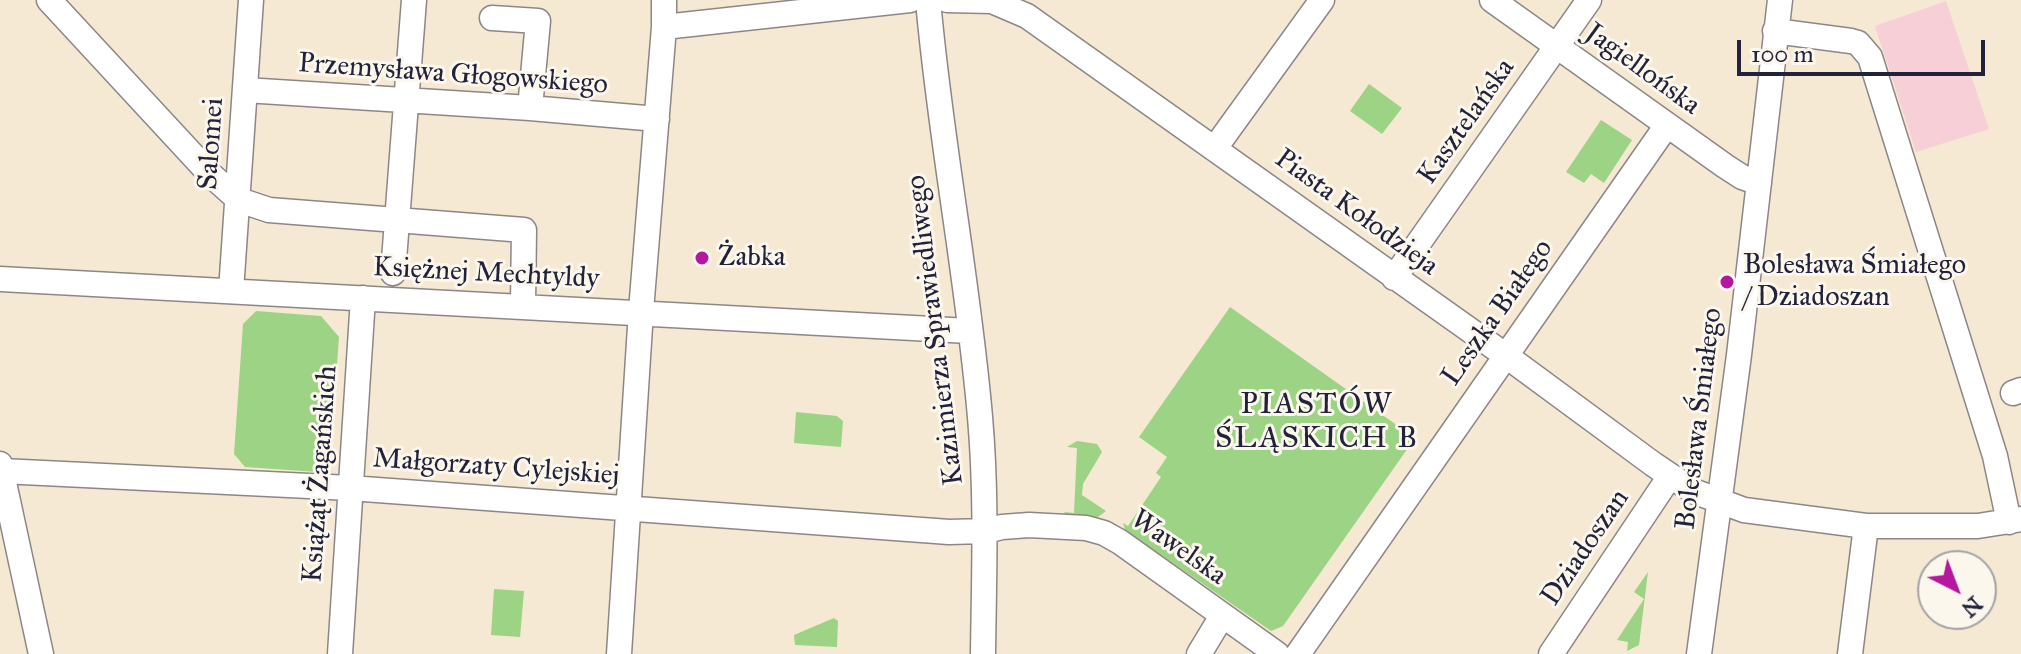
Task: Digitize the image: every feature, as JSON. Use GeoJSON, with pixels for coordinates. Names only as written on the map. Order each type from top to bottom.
{"type":"FeatureCollection","features":[{"type":"Feature","properties":{"kind":"street"},"geometry":{"type":"LineString","coordinates":[[49,0],[211,175],[239,200],[269,210],[524,230],[523,305]]}},
{"type":"Feature","properties":{"kind":"street","name":"Salomei"},"geometry":{"type":"LineString","coordinates":[[231,291],[251,0]]}},
{"type":"Feature","properties":{"kind":"street"},"geometry":{"type":"LineString","coordinates":[[393,273],[414,0]]}},
{"type":"Feature","properties":{"kind":"street"},"geometry":{"type":"LineString","coordinates":[[619,654],[664,0]]}},
{"type":"Feature","properties":{"kind":"street"},"geometry":{"type":"LineString","coordinates":[[664,27],[910,0]]}},
{"type":"Feature","properties":{"kind":"street","name":"Kazimierza Sprawiedliwego"},"geometry":{"type":"LineString","coordinates":[[928,0],[934,72],[980,415],[986,531],[983,654]]}},
{"type":"Feature","properties":{"kind":"street","name":"Piasta Kołodzieja"},"geometry":{"type":"LineString","coordinates":[[947,0],[993,0],[1027,16],[1505,355],[1670,476],[1720,503],[1750,511],[1866,526],[1945,527],[2015,521]]}},
{"type":"Feature","properties":{"kind":"street"},"geometry":{"type":"LineString","coordinates":[[1215,148],[1322,0]]}},
{"type":"Feature","properties":{"kind":"street","name":"Jagiellońska"},"geometry":{"type":"LineString","coordinates":[[1492,0],[1733,172],[1759,183]]}},
{"type":"Feature","properties":{"kind":"street","name":"Kasztelańska"},"geometry":{"type":"LineString","coordinates":[[1394,278],[1589,0]]}},
{"type":"Feature","properties":{"kind":"street","name":"Bolesława Śmiałego"},"geometry":{"type":"LineString","coordinates":[[1699,654],[1780,0]]}},
{"type":"Feature","properties":{"kind":"street"},"geometry":{"type":"LineString","coordinates":[[492,18],[538,21],[530,108]]}},
{"type":"Feature","properties":{"kind":"street"},"geometry":{"type":"LineString","coordinates":[[1775,31],[1858,43],[1870,57],[2015,521]]}},
{"type":"Feature","properties":{"kind":"street","name":"Przemysława Głogowskiego"},"geometry":{"type":"LineString","coordinates":[[245,90],[657,119]]}},
{"type":"Feature","properties":{"kind":"street","name":"Leszka Białego"},"geometry":{"type":"LineString","coordinates":[[1298,654],[1667,125]]}},
{"type":"Feature","properties":{"kind":"street","name":"Księżnej Mechtyldy"},"geometry":{"type":"LineString","coordinates":[[0,279],[969,331]]}},
{"type":"Feature","properties":{"kind":"street","name":"Książąt Żagańskich"},"geometry":{"type":"LineString","coordinates":[[340,654],[363,298]]}},
{"type":"Feature","properties":{"kind":"street"},"geometry":{"type":"LineString","coordinates":[[1,468],[41,654]]}},
{"type":"Feature","properties":{"kind":"street","name":"Małgorzaty Cylejskiej"},"geometry":{"type":"LineString","coordinates":[[1,468],[350,488],[949,532],[986,531]]}},
{"type":"Feature","properties":{"kind":"street","name":"Dziadoszan"},"geometry":{"type":"LineString","coordinates":[[1552,653],[1670,476]]}},
{"type":"Feature","properties":{"kind":"street","name":"Wawelska"},"geometry":{"type":"LineString","coordinates":[[986,531],[1029,525],[1086,528],[1104,533],[1277,654]]}},
{"type":"Feature","properties":{"kind":"street"},"geometry":{"type":"LineString","coordinates":[[1850,654],[1866,526]]}},
{"type":"Feature","properties":{"kind":"street"},"geometry":{"type":"LineString","coordinates":[[1199,654],[1222,616]]}},
{"type":"Feature","properties":{"kind":"shaded area"},"geometry":{"type":"Polygon","coordinates":[[[1946,1],[1989,129],[1916,152],[1875,26],[1946,1]]]}},
{"type":"Feature","properties":{"kind":"green space"},"geometry":{"type":"Polygon","coordinates":[[[1369,84],[1402,108],[1382,134],[1350,111],[1369,84]]]}},
{"type":"Feature","properties":{"kind":"green space"},"geometry":{"type":"Polygon","coordinates":[[[1601,120],[1632,140],[1604,183],[1591,174],[1584,183],[1566,172],[1601,120]]]}},
{"type":"Feature","properties":{"kind":"green space"},"geometry":{"type":"Polygon","coordinates":[[[1230,307],[1415,438],[1283,626],[1271,631],[1125,530],[1123,523],[1128,526],[1161,477],[1156,473],[1167,457],[1139,437],[1230,307]]]}},
{"type":"Feature","properties":{"kind":"green space"},"geometry":{"type":"Polygon","coordinates":[[[256,311],[321,316],[339,337],[330,461],[318,472],[245,467],[234,454],[243,324],[256,311]]]}},
{"type":"Feature","properties":{"kind":"green space"},"geometry":{"type":"Polygon","coordinates":[[[796,412],[837,416],[843,421],[841,447],[794,443],[796,412]]]}},
{"type":"Feature","properties":{"kind":"green space"},"geometry":{"type":"Polygon","coordinates":[[[1077,441],[1097,444],[1102,452],[1083,484],[1082,495],[1106,511],[1093,521],[1069,518],[1064,512],[1074,513],[1077,448],[1067,447],[1077,441]]]}},
{"type":"Feature","properties":{"kind":"green space"},"geometry":{"type":"Polygon","coordinates":[[[1648,572],[1639,645],[1627,651],[1628,642],[1617,640],[1644,599],[1634,592],[1648,572]]]}},
{"type":"Feature","properties":{"kind":"green space"},"geometry":{"type":"Polygon","coordinates":[[[494,589],[524,591],[520,637],[491,635],[494,589]]]}},
{"type":"Feature","properties":{"kind":"green space"},"geometry":{"type":"Polygon","coordinates":[[[834,618],[838,621],[837,647],[795,645],[794,635],[834,618]]]}},
{"type":"Feature","properties":{"kind":"place","name":"Żabka"},"geometry":{"type":"Point","coordinates":[702,258]}},
{"type":"Feature","properties":{"kind":"place","name":"Bolesława Śmiałego / Dziadoszan"},"geometry":{"type":"Point","coordinates":[1727,282]}},
{"type":"Feature","properties":{"kind":"district","name":"PIASTÓW ŚLĄSKICH B"},"geometry":{"type":"Point","coordinates":[1317,423]}}]}
